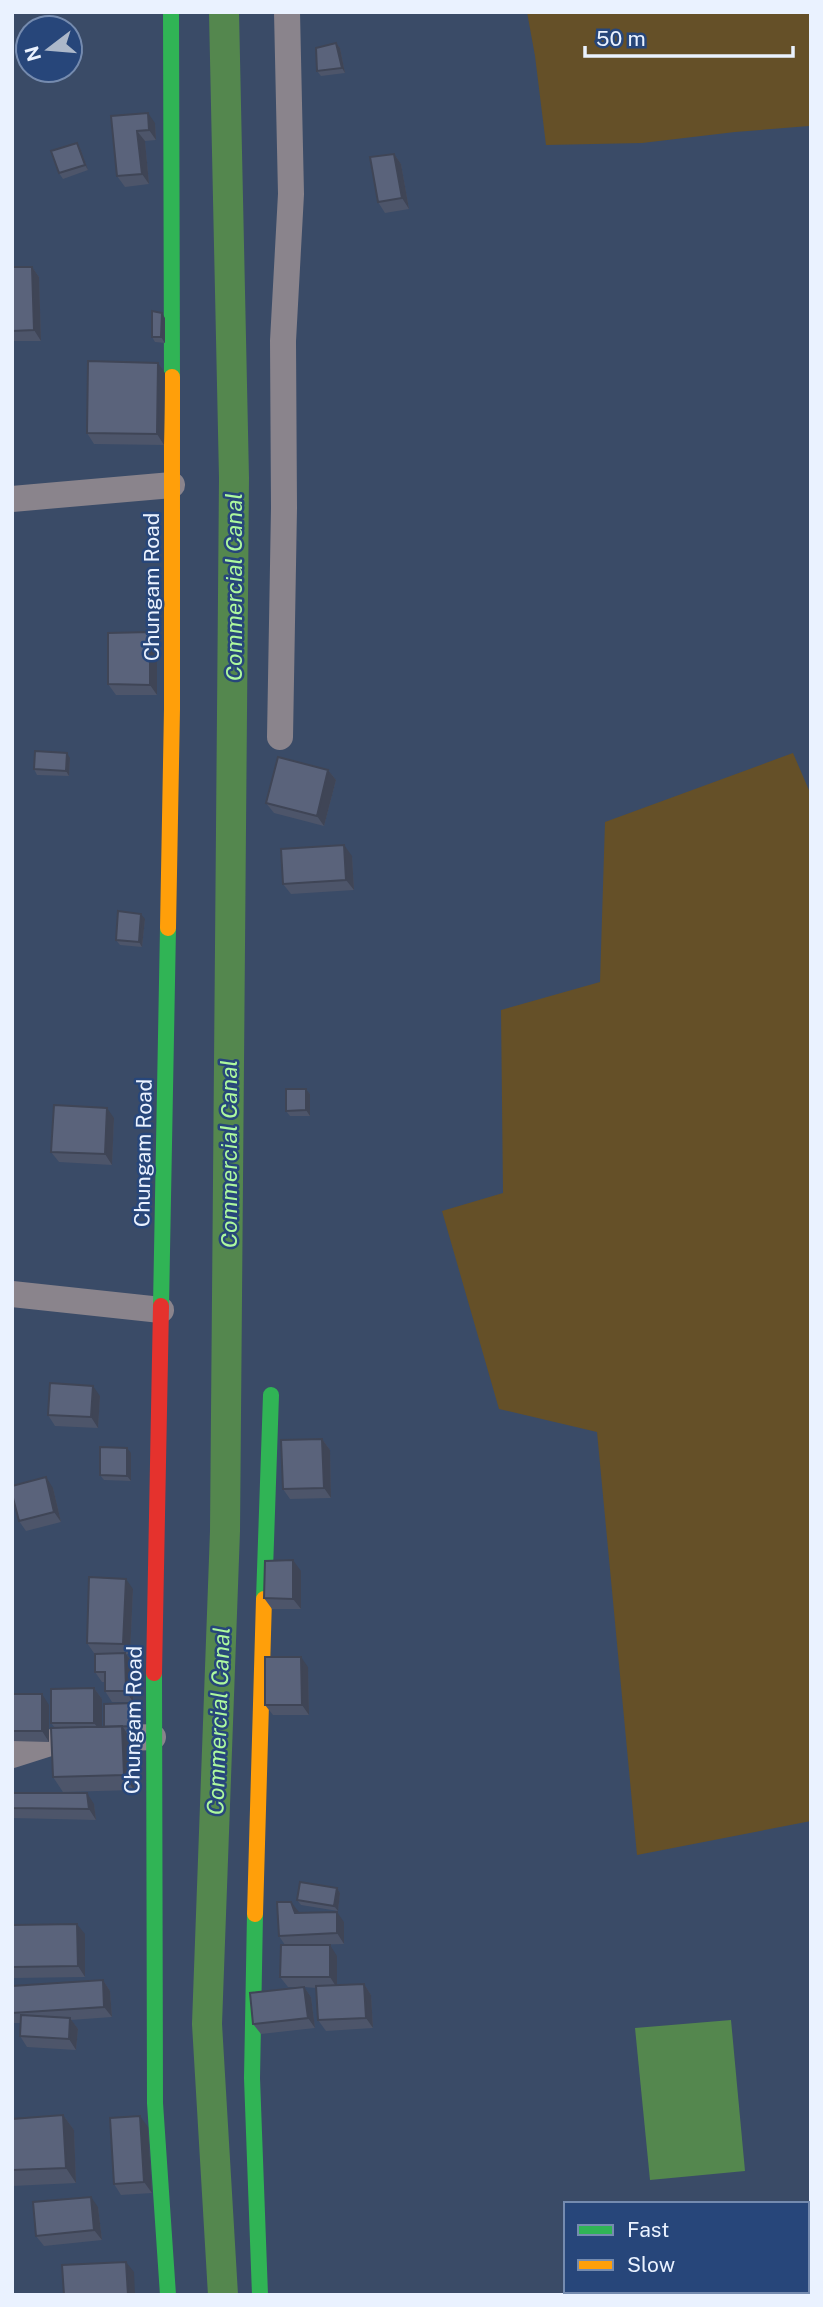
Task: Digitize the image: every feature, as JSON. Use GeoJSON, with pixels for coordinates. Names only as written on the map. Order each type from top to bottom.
{"type":"FeatureCollection","features":[{"type":"Feature","properties":{"kind":"main road","name":"Chungam Road"},"geometry":{"type":"LineString","coordinates":[[168,2295],[155,2103],[153,1737],[172,709],[171,12]]}},
{"type":"Feature","properties":{"kind":"main road"},"geometry":{"type":"LineString","coordinates":[[260,2295],[252,2078],[257,1780],[271,1395]]}},
{"type":"Feature","properties":{"kind":"street"},"geometry":{"type":"LineString","coordinates":[[280,737],[284,508],[283,341],[291,194],[287,12]]}},
{"type":"Feature","properties":{"kind":"street"},"geometry":{"type":"LineString","coordinates":[[12,499],[172,485]]}},
{"type":"Feature","properties":{"kind":"street"},"geometry":{"type":"LineString","coordinates":[[12,1294],[161,1310]]}},
{"type":"Feature","properties":{"kind":"street"},"geometry":{"type":"LineString","coordinates":[[12,1755],[56,1741],[153,1737]]}},
{"type":"Feature","properties":{"kind":"shaded area"},"geometry":{"type":"Polygon","coordinates":[[[527,12],[811,12],[811,135],[809,126],[642,143],[546,145],[527,12]]]}},
{"type":"Feature","properties":{"kind":"shaded area"},"geometry":{"type":"Polygon","coordinates":[[[793,753],[811,795],[811,1821],[637,1855],[597,1432],[499,1409],[442,1211],[503,1193],[501,1010],[600,982],[605,822],[793,753]]]}},
{"type":"Feature","properties":{"kind":"shaded area"},"geometry":{"type":"Polygon","coordinates":[[[731,2020],[745,2171],[650,2180],[635,2028],[731,2020]]]}},
{"type":"Feature","properties":{"kind":"building"},"geometry":{"type":"Polygon","coordinates":[[[336,43],[342,68],[317,71],[316,48],[336,43]]]}},
{"type":"Feature","properties":{"kind":"building"},"geometry":{"type":"Polygon","coordinates":[[[148,113],[149,130],[137,131],[142,174],[117,176],[111,116],[148,113]]]}},
{"type":"Feature","properties":{"kind":"building"},"geometry":{"type":"Polygon","coordinates":[[[77,143],[85,165],[59,173],[51,151],[77,143]]]}},
{"type":"Feature","properties":{"kind":"building"},"geometry":{"type":"Polygon","coordinates":[[[394,154],[402,198],[378,202],[370,157],[394,154]]]}},
{"type":"Feature","properties":{"kind":"building"},"geometry":{"type":"Polygon","coordinates":[[[12,267],[32,267],[34,330],[12,331],[12,267]]]}},
{"type":"Feature","properties":{"kind":"building"},"geometry":{"type":"Polygon","coordinates":[[[152,311],[162,313],[161,337],[152,337],[152,311]]]}},
{"type":"Feature","properties":{"kind":"building"},"geometry":{"type":"Polygon","coordinates":[[[88,361],[158,363],[157,434],[87,433],[88,361]]]}},
{"type":"Feature","properties":{"kind":"building"},"geometry":{"type":"Polygon","coordinates":[[[150,632],[150,685],[108,684],[108,633],[150,632]]]}},
{"type":"Feature","properties":{"kind":"building"},"geometry":{"type":"Polygon","coordinates":[[[35,751],[67,753],[66,771],[34,769],[35,751]]]}},
{"type":"Feature","properties":{"kind":"building"},"geometry":{"type":"Polygon","coordinates":[[[278,757],[328,770],[317,816],[266,803],[278,757]]]}},
{"type":"Feature","properties":{"kind":"building"},"geometry":{"type":"Polygon","coordinates":[[[344,845],[346,880],[283,884],[281,849],[344,845]]]}},
{"type":"Feature","properties":{"kind":"building"},"geometry":{"type":"Polygon","coordinates":[[[118,911],[141,914],[139,942],[116,940],[118,911]]]}},
{"type":"Feature","properties":{"kind":"building"},"geometry":{"type":"Polygon","coordinates":[[[286,1089],[306,1089],[306,1110],[286,1111],[286,1089]]]}},
{"type":"Feature","properties":{"kind":"building"},"geometry":{"type":"Polygon","coordinates":[[[54,1105],[107,1108],[105,1154],[51,1152],[54,1105]]]}},
{"type":"Feature","properties":{"kind":"building"},"geometry":{"type":"Polygon","coordinates":[[[50,1383],[93,1386],[91,1417],[48,1415],[50,1383]]]}},
{"type":"Feature","properties":{"kind":"building"},"geometry":{"type":"Polygon","coordinates":[[[322,1439],[324,1488],[283,1489],[281,1440],[322,1439]]]}},
{"type":"Feature","properties":{"kind":"building"},"geometry":{"type":"Polygon","coordinates":[[[100,1447],[127,1448],[127,1476],[100,1475],[100,1447]]]}},
{"type":"Feature","properties":{"kind":"building"},"geometry":{"type":"Polygon","coordinates":[[[46,1477],[54,1512],[19,1521],[12,1486],[46,1477]]]}},
{"type":"Feature","properties":{"kind":"building"},"geometry":{"type":"Polygon","coordinates":[[[293,1560],[293,1599],[264,1598],[265,1561],[293,1560]]]}},
{"type":"Feature","properties":{"kind":"building"},"geometry":{"type":"Polygon","coordinates":[[[89,1577],[126,1579],[123,1644],[87,1643],[89,1577]]]}},
{"type":"Feature","properties":{"kind":"building"},"geometry":{"type":"Polygon","coordinates":[[[125,1653],[126,1691],[105,1691],[105,1672],[95,1672],[95,1654],[125,1653]]]}},
{"type":"Feature","properties":{"kind":"building"},"geometry":{"type":"Polygon","coordinates":[[[265,1657],[301,1657],[302,1705],[265,1705],[265,1657]]]}},
{"type":"Feature","properties":{"kind":"building"},"geometry":{"type":"Polygon","coordinates":[[[94,1688],[94,1723],[51,1723],[51,1689],[94,1688]]]}},
{"type":"Feature","properties":{"kind":"building"},"geometry":{"type":"Polygon","coordinates":[[[12,1694],[42,1694],[42,1731],[12,1731],[12,1694]]]}},
{"type":"Feature","properties":{"kind":"building"},"geometry":{"type":"Polygon","coordinates":[[[135,1703],[136,1726],[104,1727],[104,1704],[135,1703]]]}},
{"type":"Feature","properties":{"kind":"building"},"geometry":{"type":"Polygon","coordinates":[[[122,1726],[124,1775],[53,1777],[51,1728],[122,1726]]]}},
{"type":"Feature","properties":{"kind":"building"},"geometry":{"type":"Polygon","coordinates":[[[12,1793],[87,1793],[89,1809],[12,1808],[12,1793]]]}},
{"type":"Feature","properties":{"kind":"building"},"geometry":{"type":"Polygon","coordinates":[[[300,1882],[337,1888],[334,1906],[297,1900],[300,1882]]]}},
{"type":"Feature","properties":{"kind":"building"},"geometry":{"type":"Polygon","coordinates":[[[277,1902],[291,1902],[295,1913],[337,1912],[337,1933],[279,1936],[277,1902]]]}},
{"type":"Feature","properties":{"kind":"building"},"geometry":{"type":"Polygon","coordinates":[[[77,1924],[78,1966],[12,1967],[12,1925],[77,1924]]]}},
{"type":"Feature","properties":{"kind":"building"},"geometry":{"type":"Polygon","coordinates":[[[281,1945],[330,1945],[330,1977],[280,1977],[281,1945]]]}},
{"type":"Feature","properties":{"kind":"building"},"geometry":{"type":"Polygon","coordinates":[[[103,1980],[104,2007],[12,2013],[12,1986],[103,1980]]]}},
{"type":"Feature","properties":{"kind":"building"},"geometry":{"type":"Polygon","coordinates":[[[364,1984],[366,2018],[318,2020],[316,1986],[364,1984]]]}},
{"type":"Feature","properties":{"kind":"building"},"geometry":{"type":"Polygon","coordinates":[[[304,1987],[308,2018],[253,2024],[250,1993],[304,1987]]]}},
{"type":"Feature","properties":{"kind":"building"},"geometry":{"type":"Polygon","coordinates":[[[21,2015],[70,2018],[69,2039],[20,2036],[21,2015]]]}},
{"type":"Feature","properties":{"kind":"building"},"geometry":{"type":"Polygon","coordinates":[[[63,2115],[66,2168],[12,2170],[12,2119],[63,2115]]]}},
{"type":"Feature","properties":{"kind":"building"},"geometry":{"type":"Polygon","coordinates":[[[140,2116],[144,2182],[114,2184],[110,2118],[140,2116]]]}},
{"type":"Feature","properties":{"kind":"building"},"geometry":{"type":"Polygon","coordinates":[[[91,2197],[94,2230],[36,2236],[33,2202],[91,2197]]]}},
{"type":"Feature","properties":{"kind":"building"},"geometry":{"type":"Polygon","coordinates":[[[126,2262],[128,2295],[64,2295],[62,2265],[126,2262]]]}},
{"type":"Feature","properties":{"kind":"waterway","name":"Commercial Canal"},"geometry":{"type":"LineString","coordinates":[[223,2295],[207,2024],[225,1531],[234,478],[224,12]]}},
{"type":"Feature","properties":{"kind":"traffic: fast"},"geometry":{"type":"LineString","coordinates":[[171,12],[172,377]]}},
{"type":"Feature","properties":{"kind":"traffic: fast"},"geometry":{"type":"LineString","coordinates":[[161,1306],[168,928]]}},
{"type":"Feature","properties":{"kind":"traffic: fast"},"geometry":{"type":"LineString","coordinates":[[264,1599],[271,1395]]}},
{"type":"Feature","properties":{"kind":"traffic: fast"},"geometry":{"type":"LineString","coordinates":[[154,1673],[155,2103],[168,2295]]}},
{"type":"Feature","properties":{"kind":"traffic: fast"},"geometry":{"type":"LineString","coordinates":[[255,1914],[252,2078],[260,2295]]}},
{"type":"Feature","properties":{"kind":"traffic: slow"},"geometry":{"type":"LineString","coordinates":[[168,928],[172,709],[172,377]]}},
{"type":"Feature","properties":{"kind":"traffic: slow"},"geometry":{"type":"LineString","coordinates":[[255,1914],[264,1599]]}},
{"type":"Feature","properties":{"kind":"traffic: jam"},"geometry":{"type":"LineString","coordinates":[[154,1673],[161,1306]]}}]}
